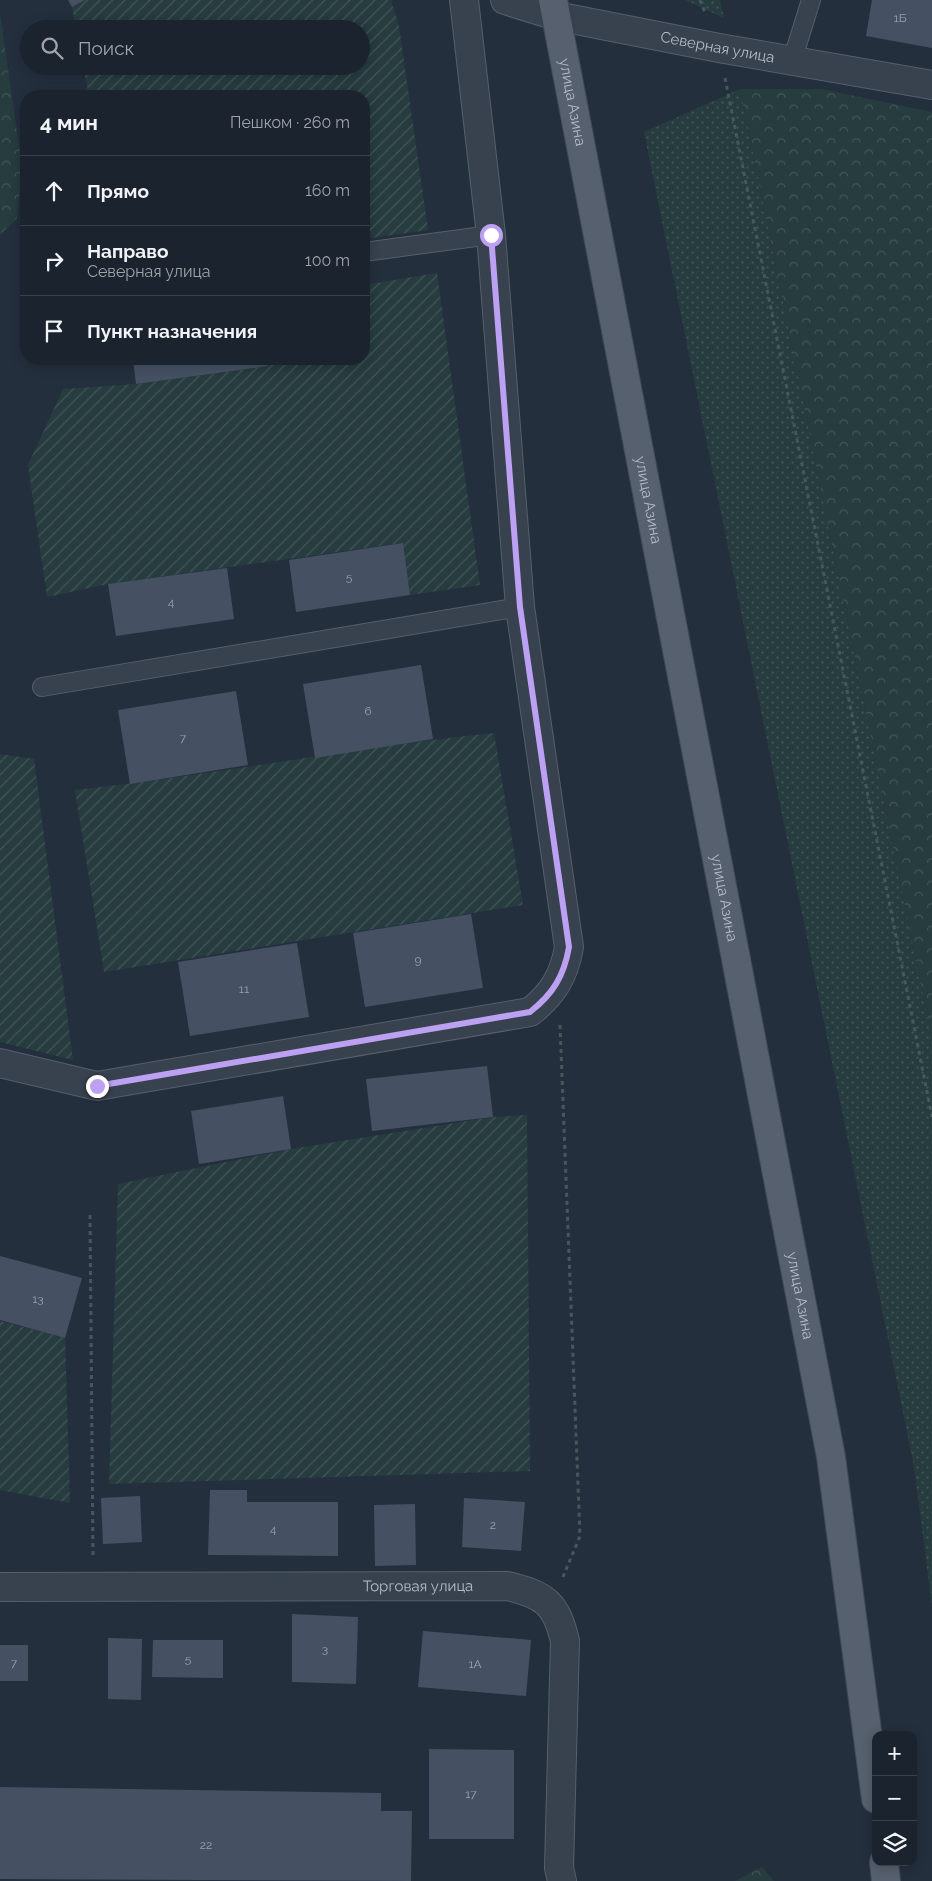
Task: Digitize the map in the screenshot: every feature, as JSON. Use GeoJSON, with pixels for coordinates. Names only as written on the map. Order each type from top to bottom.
{"type":"FeatureCollection","features":[{"type":"Feature","properties":{"kind":"main road","name":"улица Азина"},"geometry":{"type":"LineString","coordinates":[[554,8],[831,1457],[873,1776]]}},
{"type":"Feature","properties":{"kind":"main road"},"geometry":{"type":"LineString","coordinates":[[884,1866],[886,1881]]}},
{"type":"Feature","properties":{"kind":"street"},"geometry":{"type":"LineString","coordinates":[[0,1063],[97,1086],[530,1012],[546,998],[559,982],[566,966],[569,947],[520,607],[491,235],[464,0]]}},
{"type":"Feature","properties":{"kind":"street","name":"Северная улица"},"geometry":{"type":"LineString","coordinates":[[505,0],[554,8],[719,48],[932,85]]}},
{"type":"Feature","properties":{"kind":"street","name":"Торговая улица"},"geometry":{"type":"LineString","coordinates":[[0,1587],[508,1586],[534,1592],[551,1606],[561,1620],[566,1641],[558,1868],[562,1881]]}},
{"type":"Feature","properties":{"kind":"lane"},"geometry":{"type":"LineString","coordinates":[[792,61],[811,0]]}},
{"type":"Feature","properties":{"kind":"lane"},"geometry":{"type":"LineString","coordinates":[[370,251],[491,235]]}},
{"type":"Feature","properties":{"kind":"lane"},"geometry":{"type":"LineString","coordinates":[[42,687],[520,607]]}},
{"type":"Feature","properties":{"kind":"path"},"geometry":{"type":"LineString","coordinates":[[719,48],[932,1117]]}},
{"type":"Feature","properties":{"kind":"path"},"geometry":{"type":"LineString","coordinates":[[551,1606],[580,1536],[559,982]]}},
{"type":"Feature","properties":{"kind":"path"},"geometry":{"type":"LineString","coordinates":[[90,1215],[93,1588]]}},
{"type":"Feature","properties":{"kind":"green space"},"geometry":{"type":"Polygon","coordinates":[[[85,0],[391,0],[399,26],[428,230],[370,238],[370,90],[88,90],[85,75],[370,75],[370,20],[74,20],[72,7],[85,0]]]}},
{"type":"Feature","properties":{"kind":"green space"},"geometry":{"type":"Polygon","coordinates":[[[685,0],[720,0],[724,18],[685,0]]]}},
{"type":"Feature","properties":{"kind":"green space"},"geometry":{"type":"Polygon","coordinates":[[[0,13],[20,152],[20,187],[17,218],[0,235],[0,13]]]}},
{"type":"Feature","properties":{"kind":"green space"},"geometry":{"type":"Polygon","coordinates":[[[740,89],[932,1039],[932,1606],[914,1467],[644,132],[740,89]]]}},
{"type":"Feature","properties":{"kind":"green space"},"geometry":{"type":"Polygon","coordinates":[[[740,89],[822,89],[932,112],[932,1039],[740,89]]]}},
{"type":"Feature","properties":{"kind":"green space"},"geometry":{"type":"Polygon","coordinates":[[[437,273],[480,585],[410,595],[402,543],[108,584],[47,597],[28,465],[63,389],[136,384],[268,365],[370,365],[370,284],[437,273]]]}},
{"type":"Feature","properties":{"kind":"green space"},"geometry":{"type":"Polygon","coordinates":[[[494,733],[523,905],[104,972],[75,790],[494,733]]]}},
{"type":"Feature","properties":{"kind":"green space"},"geometry":{"type":"Polygon","coordinates":[[[0,754],[34,759],[73,1060],[0,1042],[0,754]]]}},
{"type":"Feature","properties":{"kind":"green space"},"geometry":{"type":"Polygon","coordinates":[[[527,1115],[530,1471],[109,1484],[118,1184],[291,1149],[493,1117],[527,1115]]]}},
{"type":"Feature","properties":{"kind":"green space"},"geometry":{"type":"Polygon","coordinates":[[[0,1321],[65,1338],[70,1503],[0,1490],[0,1321]]]}},
{"type":"Feature","properties":{"kind":"green space"},"geometry":{"type":"Polygon","coordinates":[[[762,1867],[774,1881],[735,1881],[762,1867]]]}},
{"type":"Feature","properties":{"kind":"building"},"geometry":{"type":"Polygon","coordinates":[[[68,0],[85,0],[72,7],[68,0]]]}},
{"type":"Feature","properties":{"kind":"building"},"geometry":{"type":"Polygon","coordinates":[[[872,0],[932,0],[932,48],[866,36],[872,0]]]}},
{"type":"Feature","properties":{"kind":"building"},"geometry":{"type":"Polygon","coordinates":[[[134,365],[268,366],[136,384],[134,365]]]}},
{"type":"Feature","properties":{"kind":"building"},"geometry":{"type":"Polygon","coordinates":[[[403,543],[410,595],[296,612],[289,560],[403,543]]]}},
{"type":"Feature","properties":{"kind":"building"},"geometry":{"type":"Polygon","coordinates":[[[227,568],[234,619],[116,636],[108,584],[227,568]]]}},
{"type":"Feature","properties":{"kind":"building"},"geometry":{"type":"Polygon","coordinates":[[[421,665],[433,739],[315,758],[303,684],[421,665]]]}},
{"type":"Feature","properties":{"kind":"building"},"geometry":{"type":"Polygon","coordinates":[[[236,691],[248,765],[130,784],[118,710],[236,691]]]}},
{"type":"Feature","properties":{"kind":"building"},"geometry":{"type":"Polygon","coordinates":[[[471,914],[483,988],[365,1007],[353,933],[471,914]]]}},
{"type":"Feature","properties":{"kind":"building"},"geometry":{"type":"Polygon","coordinates":[[[297,943],[309,1017],[190,1036],[178,962],[297,943]]]}},
{"type":"Feature","properties":{"kind":"building"},"geometry":{"type":"Polygon","coordinates":[[[487,1066],[493,1117],[372,1131],[366,1079],[487,1066]]]}},
{"type":"Feature","properties":{"kind":"building"},"geometry":{"type":"Polygon","coordinates":[[[283,1096],[291,1149],[199,1164],[191,1111],[283,1096]]]}},
{"type":"Feature","properties":{"kind":"building"},"geometry":{"type":"Polygon","coordinates":[[[0,1256],[82,1278],[65,1338],[0,1320],[0,1256]]]}},
{"type":"Feature","properties":{"kind":"building"},"geometry":{"type":"Polygon","coordinates":[[[210,1490],[247,1490],[247,1502],[338,1502],[338,1556],[208,1555],[210,1490]]]}},
{"type":"Feature","properties":{"kind":"building"},"geometry":{"type":"Polygon","coordinates":[[[140,1496],[142,1542],[103,1544],[101,1498],[140,1496]]]}},
{"type":"Feature","properties":{"kind":"building"},"geometry":{"type":"Polygon","coordinates":[[[464,1498],[525,1502],[521,1551],[462,1547],[464,1498]]]}},
{"type":"Feature","properties":{"kind":"building"},"geometry":{"type":"Polygon","coordinates":[[[415,1504],[416,1565],[375,1566],[374,1505],[415,1504]]]}},
{"type":"Feature","properties":{"kind":"building"},"geometry":{"type":"Polygon","coordinates":[[[292,1614],[358,1617],[356,1684],[292,1682],[292,1614]]]}},
{"type":"Feature","properties":{"kind":"building"},"geometry":{"type":"Polygon","coordinates":[[[423,1631],[531,1640],[526,1696],[418,1687],[423,1631]]]}},
{"type":"Feature","properties":{"kind":"building"},"geometry":{"type":"Polygon","coordinates":[[[108,1638],[142,1639],[141,1700],[108,1699],[108,1638]]]}},
{"type":"Feature","properties":{"kind":"building"},"geometry":{"type":"Polygon","coordinates":[[[153,1640],[223,1640],[223,1678],[152,1677],[153,1640]]]}},
{"type":"Feature","properties":{"kind":"building"},"geometry":{"type":"Polygon","coordinates":[[[0,1645],[28,1645],[28,1681],[0,1681],[0,1645]]]}},
{"type":"Feature","properties":{"kind":"building"},"geometry":{"type":"Polygon","coordinates":[[[429,1749],[514,1750],[514,1839],[429,1839],[429,1749]]]}},
{"type":"Feature","properties":{"kind":"building"},"geometry":{"type":"Polygon","coordinates":[[[0,1787],[381,1793],[381,1811],[412,1811],[411,1881],[0,1879],[0,1787]]]}},
{"type":"Feature","properties":{"kind":"route"},"geometry":{"type":"LineString","coordinates":[[97,1086],[530,1012],[546,998],[559,982],[566,966],[569,947],[520,607],[491,235]]}}]}
